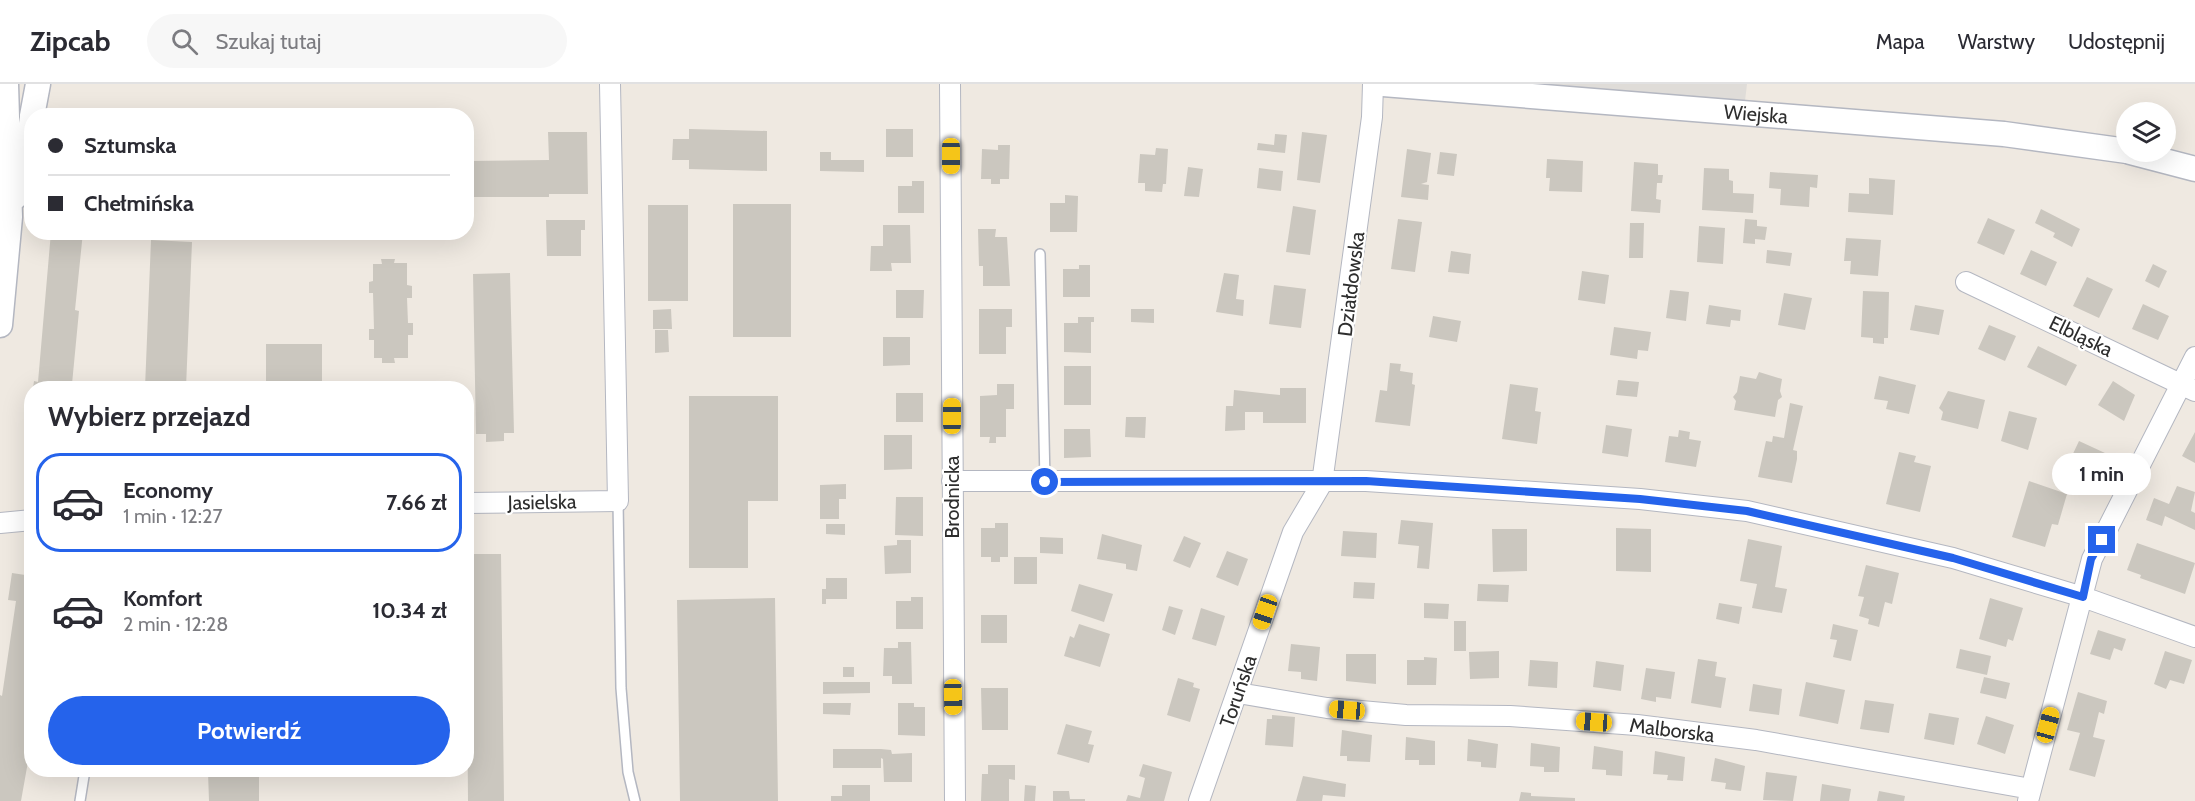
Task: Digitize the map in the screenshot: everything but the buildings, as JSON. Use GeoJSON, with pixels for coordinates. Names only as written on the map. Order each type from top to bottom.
{"type":"FeatureCollection","features":[{"type":"Feature","properties":{"kind":"street"},"geometry":{"type":"LineString","coordinates":[[0,325],[10,217],[6,84]]}},
{"type":"Feature","properties":{"kind":"street"},"geometry":{"type":"LineString","coordinates":[[34,108],[38,84]]}},
{"type":"Feature","properties":{"kind":"street"},"geometry":{"type":"LineString","coordinates":[[610,84],[618,501]]}},
{"type":"Feature","properties":{"kind":"street","name":"Brodnicka"},"geometry":{"type":"LineString","coordinates":[[950,84],[955,801]]}},
{"type":"Feature","properties":{"kind":"street","name":"Działdowska"},"geometry":{"type":"LineString","coordinates":[[1322,483],[1368,151],[1373,84]]}},
{"type":"Feature","properties":{"kind":"street","name":"Wiejska"},"geometry":{"type":"LineString","coordinates":[[1383,84],[2004,134],[2116,149]]}},
{"type":"Feature","properties":{"kind":"street","name":"Wiejska"},"geometry":{"type":"LineString","coordinates":[[2169,162],[2195,169]]}},
{"type":"Feature","properties":{"kind":"street"},"geometry":{"type":"LineString","coordinates":[[10,217],[24,164]]}},
{"type":"Feature","properties":{"kind":"street","name":"Elbląska"},"geometry":{"type":"LineString","coordinates":[[1966,282],[1994,293],[2188,388]]}},
{"type":"Feature","properties":{"kind":"street"},"geometry":{"type":"LineString","coordinates":[[2029,795],[2083,597],[2091,559],[2188,388],[2195,357]]}},
{"type":"Feature","properties":{"kind":"street"},"geometry":{"type":"LineString","coordinates":[[952,481],[1322,483],[1366,481],[1640,499],[1747,511],[1953,558],[2083,597],[2195,637]]}},
{"type":"Feature","properties":{"kind":"street","name":"Toruńska"},"geometry":{"type":"LineString","coordinates":[[1199,801],[1293,532],[1322,483]]}},
{"type":"Feature","properties":{"kind":"street","name":"Jasielska"},"geometry":{"type":"LineString","coordinates":[[474,503],[618,501]]}},
{"type":"Feature","properties":{"kind":"street"},"geometry":{"type":"LineString","coordinates":[[0,523],[24,521]]}},
{"type":"Feature","properties":{"kind":"street","name":"Malborska"},"geometry":{"type":"LineString","coordinates":[[1238,693],[1328,708],[1406,715],[1510,716],[1637,725],[1779,744],[2029,795]]}},
{"type":"Feature","properties":{"kind":"lane"},"geometry":{"type":"LineString","coordinates":[[1040,254],[1045,482]]}},
{"type":"Feature","properties":{"kind":"lane"},"geometry":{"type":"LineString","coordinates":[[618,501],[621,688],[628,772],[635,801]]}},
{"type":"Feature","properties":{"kind":"lane"},"geometry":{"type":"LineString","coordinates":[[80,801],[84,777]]}},
{"type":"Feature","properties":{"kind":"shaded area"},"geometry":{"type":"Polygon","coordinates":[[[1501,84],[1747,84],[1745,101],[1501,84]]]}},
{"type":"Feature","properties":{"kind":"route"},"geometry":{"type":"LineString","coordinates":[[1045,482],[1322,483],[1366,481],[1535,494],[1640,499],[1747,511],[1826,528],[1953,558],[2083,597],[2091,559],[2102,540]]}}]}
